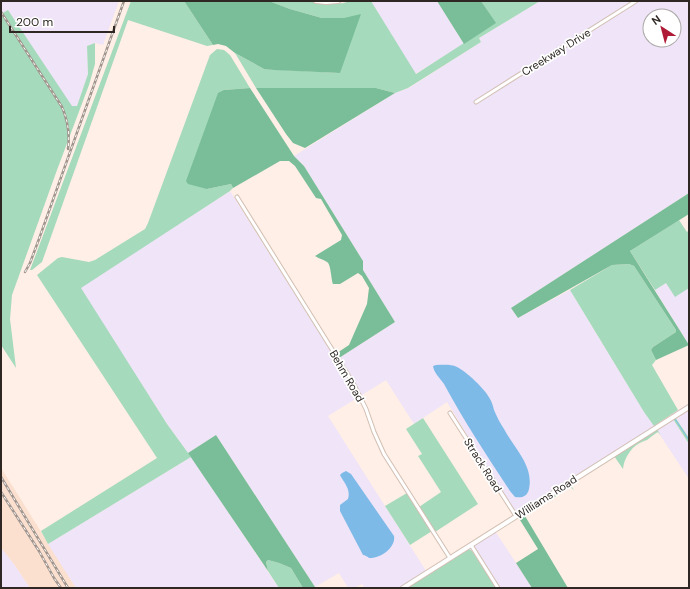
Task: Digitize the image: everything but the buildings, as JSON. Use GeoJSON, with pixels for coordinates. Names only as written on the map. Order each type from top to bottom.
{"type":"FeatureCollection","features":[{"type":"Feature","properties":{"kind":"main road"},"geometry":{"type":"LineString","coordinates":[[316,1],[338,1]]}},
{"type":"Feature","properties":{"kind":"main road","name":"Williams Road"},"geometry":{"type":"LineString","coordinates":[[403,588],[689,407]]}},
{"type":"Feature","properties":{"kind":"street","name":"Creekway Drive"},"geometry":{"type":"LineString","coordinates":[[476,102],[636,1]]}},
{"type":"Feature","properties":{"kind":"street","name":"Behm Road"},"geometry":{"type":"LineString","coordinates":[[237,197],[353,383],[366,409],[384,454],[450,558]]}},
{"type":"Feature","properties":{"kind":"street","name":"Strack Road"},"geometry":{"type":"LineString","coordinates":[[450,413],[516,516]]}},
{"type":"Feature","properties":{"kind":"street"},"geometry":{"type":"LineString","coordinates":[[471,545],[498,588]]}},
{"type":"Feature","properties":{"kind":"shaded area"},"geometry":{"type":"Polygon","coordinates":[[[1,1],[119,1],[103,45],[95,43],[87,46],[88,74],[77,106],[72,107],[8,10],[1,14],[1,1]]]}},
{"type":"Feature","properties":{"kind":"shaded area"},"geometry":{"type":"Polygon","coordinates":[[[371,1],[437,1],[464,44],[415,74],[371,1]]]}},
{"type":"Feature","properties":{"kind":"shaded area"},"geometry":{"type":"Polygon","coordinates":[[[540,1],[689,1],[689,193],[511,308],[518,318],[570,290],[644,412],[656,428],[673,419],[689,444],[689,479],[656,429],[518,518],[447,402],[414,424],[386,380],[328,416],[428,574],[406,588],[365,588],[362,584],[354,588],[348,588],[339,573],[315,587],[216,435],[188,453],[167,424],[80,288],[230,191],[336,360],[395,322],[363,270],[363,261],[304,166],[294,156],[395,93],[409,88],[481,42],[479,38],[540,1]]]}},
{"type":"Feature","properties":{"kind":"shaded area"},"geometry":{"type":"Polygon","coordinates":[[[666,283],[675,296],[689,288],[689,345],[655,290],[666,283]]]}},
{"type":"Feature","properties":{"kind":"shaded area"},"geometry":{"type":"Polygon","coordinates":[[[689,403],[689,438],[672,414],[689,403]]]}},
{"type":"Feature","properties":{"kind":"shaded area"},"geometry":{"type":"Polygon","coordinates":[[[191,457],[279,588],[76,588],[48,544],[191,457]]]}},
{"type":"Feature","properties":{"kind":"shaded area"},"geometry":{"type":"Polygon","coordinates":[[[1,468],[76,588],[30,588],[1,548],[1,468]]]}},
{"type":"Feature","properties":{"kind":"shaded area"},"geometry":{"type":"Polygon","coordinates":[[[495,531],[532,588],[496,588],[472,551],[469,549],[495,531]]]}},
{"type":"Feature","properties":{"kind":"shaded area"},"geometry":{"type":"Polygon","coordinates":[[[1,548],[13,563],[30,588],[1,588],[1,548]]]}},
{"type":"Feature","properties":{"kind":"green space"},"geometry":{"type":"Polygon","coordinates":[[[131,1],[184,1],[213,45],[207,46],[128,20],[42,262],[30,270],[131,1]]]}},
{"type":"Feature","properties":{"kind":"green space"},"geometry":{"type":"Polygon","coordinates":[[[184,1],[269,1],[290,9],[322,18],[344,18],[361,14],[340,73],[274,70],[264,69],[235,53],[226,46],[218,44],[213,45],[184,1]]]}},
{"type":"Feature","properties":{"kind":"green space"},"geometry":{"type":"Polygon","coordinates":[[[269,1],[307,1],[333,4],[349,1],[371,1],[416,74],[495,23],[481,1],[540,1],[479,38],[481,42],[408,88],[395,93],[376,88],[256,88],[235,53],[264,69],[340,73],[344,18],[322,18],[290,9],[269,1]]]}},
{"type":"Feature","properties":{"kind":"green space"},"geometry":{"type":"Polygon","coordinates":[[[437,1],[481,1],[496,23],[464,44],[437,1]]]}},
{"type":"Feature","properties":{"kind":"green space"},"geometry":{"type":"Polygon","coordinates":[[[8,10],[72,106],[77,106],[88,74],[87,46],[95,43],[95,64],[89,85],[12,295],[10,319],[16,368],[1,345],[1,14],[8,10]]]}},
{"type":"Feature","properties":{"kind":"green space"},"geometry":{"type":"Polygon","coordinates":[[[217,49],[224,50],[230,55],[250,88],[224,90],[207,189],[231,184],[233,188],[81,288],[167,424],[191,457],[48,544],[41,531],[157,458],[37,275],[58,258],[62,257],[89,262],[95,260],[145,229],[210,55],[217,49]]]}},
{"type":"Feature","properties":{"kind":"green space"},"geometry":{"type":"Polygon","coordinates":[[[250,88],[294,156],[304,166],[363,261],[363,270],[395,322],[339,358],[337,353],[349,345],[367,304],[369,288],[362,276],[358,273],[340,284],[333,284],[328,263],[315,256],[341,240],[342,235],[321,199],[316,198],[295,166],[289,161],[280,161],[233,188],[231,184],[207,189],[188,184],[186,181],[218,93],[224,90],[250,88]]]}},
{"type":"Feature","properties":{"kind":"green space"},"geometry":{"type":"Polygon","coordinates":[[[256,88],[376,88],[395,93],[305,148],[293,143],[256,88]]]}},
{"type":"Feature","properties":{"kind":"green space"},"geometry":{"type":"Polygon","coordinates":[[[689,193],[689,214],[630,251],[689,345],[656,360],[651,350],[653,347],[676,332],[676,330],[634,266],[629,264],[612,265],[518,318],[511,308],[689,193]]]}},
{"type":"Feature","properties":{"kind":"green space"},"geometry":{"type":"Polygon","coordinates":[[[679,220],[687,232],[689,230],[689,288],[675,297],[666,283],[655,290],[630,251],[679,220]]]}},
{"type":"Feature","properties":{"kind":"green space"},"geometry":{"type":"Polygon","coordinates":[[[629,264],[634,266],[676,330],[676,332],[653,347],[651,350],[656,360],[652,365],[678,410],[654,426],[570,290],[612,265],[629,264]]]}},
{"type":"Feature","properties":{"kind":"green space"},"geometry":{"type":"Polygon","coordinates":[[[675,417],[689,438],[689,444],[673,419],[675,417]]]}},
{"type":"Feature","properties":{"kind":"green space"},"geometry":{"type":"Polygon","coordinates":[[[423,418],[478,504],[435,532],[419,507],[441,492],[418,456],[422,454],[406,429],[423,418]]]}},
{"type":"Feature","properties":{"kind":"green space"},"geometry":{"type":"Polygon","coordinates":[[[657,429],[661,436],[658,432],[635,446],[626,458],[623,469],[614,456],[657,429]]]}},
{"type":"Feature","properties":{"kind":"green space"},"geometry":{"type":"Polygon","coordinates":[[[216,435],[316,588],[303,588],[291,568],[279,563],[268,560],[266,562],[268,571],[188,453],[216,435]]]}},
{"type":"Feature","properties":{"kind":"green space"},"geometry":{"type":"Polygon","coordinates":[[[570,484],[574,490],[570,487],[520,520],[518,518],[570,484]]]}},
{"type":"Feature","properties":{"kind":"green space"},"geometry":{"type":"Polygon","coordinates":[[[407,493],[432,531],[410,545],[385,506],[407,493]]]}},
{"type":"Feature","properties":{"kind":"green space"},"geometry":{"type":"Polygon","coordinates":[[[525,516],[568,588],[532,588],[516,563],[538,549],[520,520],[525,516]]]}},
{"type":"Feature","properties":{"kind":"green space"},"geometry":{"type":"Polygon","coordinates":[[[469,549],[472,551],[496,588],[406,588],[466,550],[469,549]]]}},
{"type":"Feature","properties":{"kind":"green space"},"geometry":{"type":"Polygon","coordinates":[[[268,560],[291,568],[303,588],[279,588],[268,571],[266,562],[268,560]]]}},
{"type":"Feature","properties":{"kind":"water"},"geometry":{"type":"Polygon","coordinates":[[[452,365],[461,369],[488,395],[500,422],[526,465],[530,481],[529,489],[526,495],[522,497],[515,497],[510,491],[484,452],[436,373],[433,366],[452,365]]]}},
{"type":"Feature","properties":{"kind":"water"},"geometry":{"type":"Polygon","coordinates":[[[346,471],[351,474],[394,536],[394,540],[390,548],[378,557],[369,558],[363,555],[340,511],[340,505],[348,499],[349,495],[347,486],[340,475],[346,471]]]}},
{"type":"Feature","properties":{"kind":"waterway"},"geometry":{"type":"LineString","coordinates":[[675,419],[689,440]]}},
{"type":"Feature","properties":{"kind":"railway"},"geometry":{"type":"LineString","coordinates":[[25,272],[39,239],[124,1]]}},
{"type":"Feature","properties":{"kind":"railway"},"geometry":{"type":"LineString","coordinates":[[1,12],[62,107],[68,128],[68,149]]}},
{"type":"Feature","properties":{"kind":"railway"},"geometry":{"type":"LineString","coordinates":[[1,477],[68,588]]}},
{"type":"Feature","properties":{"kind":"railway"},"geometry":{"type":"LineString","coordinates":[[1,492],[61,588]]}}]}
